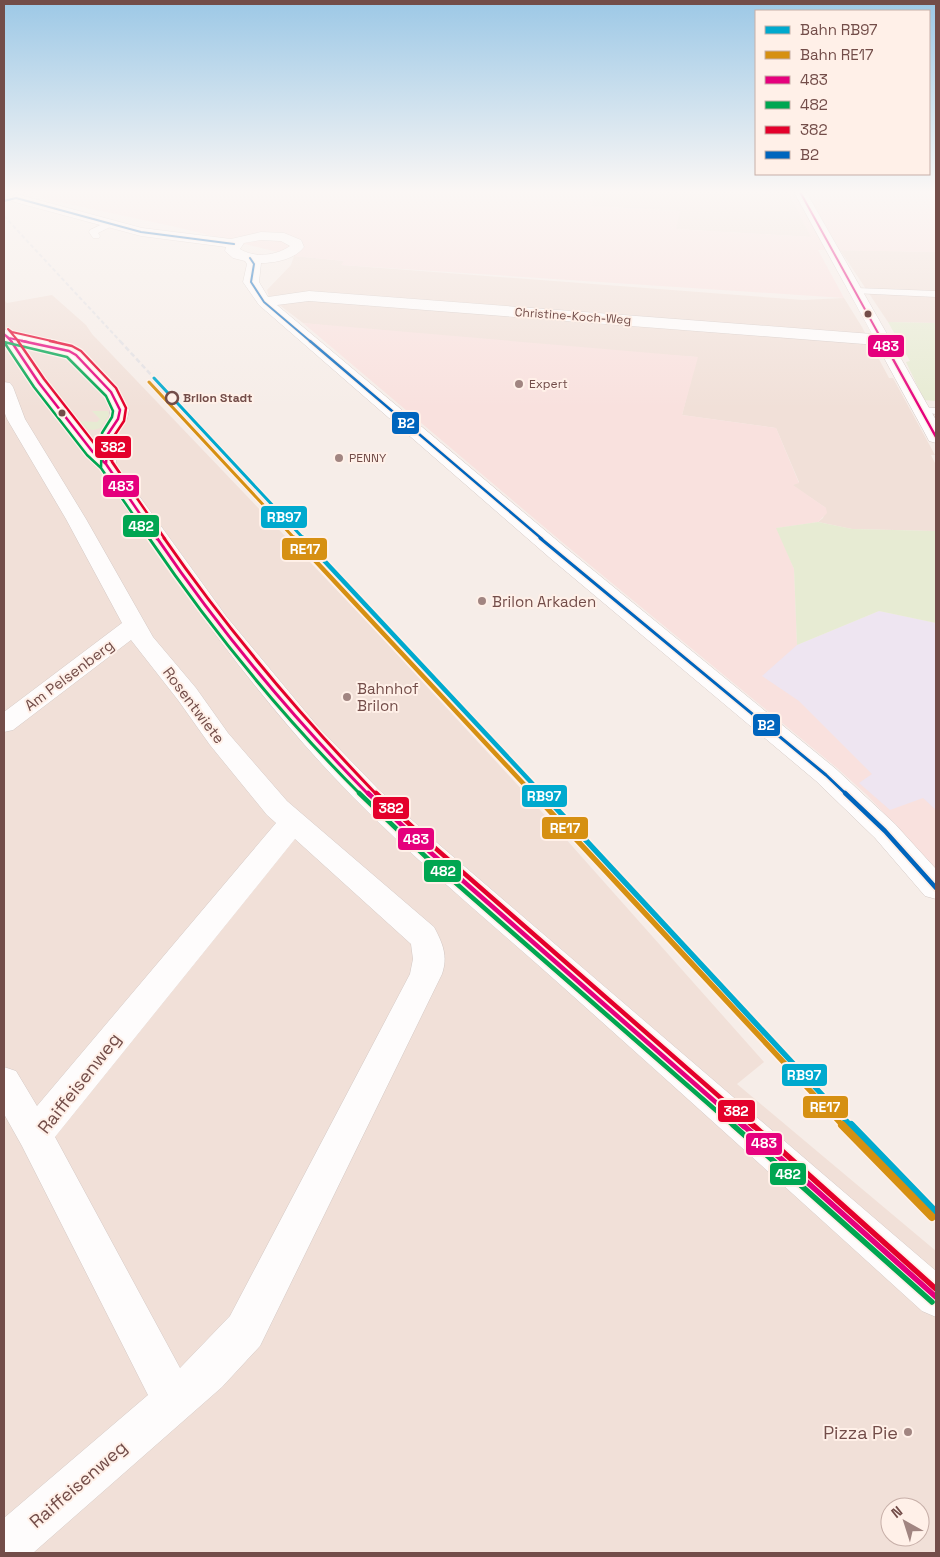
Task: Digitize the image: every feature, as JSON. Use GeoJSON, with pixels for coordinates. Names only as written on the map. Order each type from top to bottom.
{"type":"FeatureCollection","features":[{"type":"Feature","properties":{"kind":"street"},"geometry":{"type":"LineString","coordinates":[[253,263],[251,282],[260,295],[558,552],[826,775],[885,830],[936,888]]}},
{"type":"Feature","properties":{"kind":"street"},"geometry":{"type":"LineString","coordinates":[[260,295],[261,279],[277,263]]}},
{"type":"Feature","properties":{"kind":"street"},"geometry":{"type":"LineString","coordinates":[[840,263],[882,340],[929,411],[936,436]]}},
{"type":"Feature","properties":{"kind":"street","name":"Christine-Koch-Weg"},"geometry":{"type":"LineString","coordinates":[[260,295],[309,296],[882,340]]}},
{"type":"Feature","properties":{"kind":"street"},"geometry":{"type":"LineString","coordinates":[[8,341],[69,351],[76,355],[110,392],[120,410],[118,419],[108,434],[102,460]]}},
{"type":"Feature","properties":{"kind":"street"},"geometry":{"type":"LineString","coordinates":[[8,341],[39,383],[102,460],[180,572],[278,696],[342,769],[430,852],[727,1111],[936,1298]]}},
{"type":"Feature","properties":{"kind":"street","name":"Rosentwiete"},"geometry":{"type":"LineString","coordinates":[[4,387],[10,418],[76,520],[143,640],[257,786],[292,823],[413,927],[423,936],[428,945]]}},
{"type":"Feature","properties":{"kind":"street","name":"Am Pelsenberg"},"geometry":{"type":"LineString","coordinates":[[4,724],[134,624]]}},
{"type":"Feature","properties":{"kind":"street","name":"Raiffeisenweg"},"geometry":{"type":"LineString","coordinates":[[174,1401],[35,1135],[292,823]]}},
{"type":"Feature","properties":{"kind":"street","name":"Raiffeisenweg"},"geometry":{"type":"LineString","coordinates":[[4,1548],[207,1372],[244,1331],[260,1304],[426,974],[430,954],[428,945]]}},
{"type":"Feature","properties":{"kind":"street"},"geometry":{"type":"LineString","coordinates":[[4,1082],[35,1135]]}},
{"type":"Feature","properties":{"kind":"lane"},"geometry":{"type":"LineString","coordinates":[[856,291],[936,294]]}},
{"type":"Feature","properties":{"kind":"shaded area"},"geometry":{"type":"Polygon","coordinates":[[[292,263],[344,263],[342,265],[803,300],[844,298],[889,378],[893,378],[935,455],[931,455],[936,465],[936,531],[852,529],[818,522],[823,518],[826,508],[792,485],[799,482],[776,428],[682,415],[697,357],[461,341],[303,323],[269,297],[267,290],[292,263]]]}},
{"type":"Feature","properties":{"kind":"shaded area"},"geometry":{"type":"Polygon","coordinates":[[[343,263],[825,263],[844,298],[341,265],[343,263]]]}},
{"type":"Feature","properties":{"kind":"shaded area"},"geometry":{"type":"Polygon","coordinates":[[[848,263],[936,263],[936,323],[888,322],[848,263]]]}},
{"type":"Feature","properties":{"kind":"shaded area"},"geometry":{"type":"Polygon","coordinates":[[[52,295],[86,325],[92,334],[372,627],[525,793],[764,1062],[737,1084],[936,1251],[936,1553],[4,1553],[4,300],[7,303],[52,295]]]}},
{"type":"Feature","properties":{"kind":"shaded area"},"geometry":{"type":"Polygon","coordinates":[[[303,323],[698,357],[682,415],[776,428],[799,483],[793,485],[826,508],[827,513],[818,522],[777,528],[794,569],[797,645],[936,623],[936,869],[867,795],[837,768],[562,542],[303,323]]]}},
{"type":"Feature","properties":{"kind":"shaded area"},"geometry":{"type":"Polygon","coordinates":[[[879,611],[936,623],[936,810],[923,798],[890,810],[859,783],[872,774],[799,701],[762,676],[797,645],[879,611]]]}},
{"type":"Feature","properties":{"kind":"green space"},"geometry":{"type":"Polygon","coordinates":[[[888,322],[936,323],[936,401],[924,400],[906,362],[910,361],[888,322]]]}},
{"type":"Feature","properties":{"kind":"green space"},"geometry":{"type":"Polygon","coordinates":[[[92,411],[108,411],[109,415],[100,428],[93,430],[88,429],[79,421],[97,422],[100,419],[92,411]]]}},
{"type":"Feature","properties":{"kind":"green space"},"geometry":{"type":"Polygon","coordinates":[[[818,522],[852,529],[936,531],[936,623],[879,611],[797,645],[794,569],[776,528],[818,522]]]}},
{"type":"Feature","properties":{"kind":"railway"},"geometry":{"type":"LineString","coordinates":[[47,263],[121,342]]}},
{"type":"Feature","properties":{"kind":"railway"},"geometry":{"type":"LineString","coordinates":[[120,341],[154,378]]}},
{"type":"Feature","properties":{"kind":"rail line","name":"RB97"},"geometry":{"type":"LineString","coordinates":[[154,378],[864,1139],[936,1213]]}},
{"type":"Feature","properties":{"kind":"rail line","name":"RE17"},"geometry":{"type":"LineString","coordinates":[[149,382],[859,1143],[932,1217]]}},
{"type":"Feature","properties":{"kind":"transit line","name":"B2"},"geometry":{"type":"LineString","coordinates":[[253,263],[251,282],[264,302],[558,553],[826,775],[885,831],[936,888]]}},
{"type":"Feature","properties":{"kind":"transit line","name":"483"},"geometry":{"type":"LineString","coordinates":[[839,263],[936,437]]}},
{"type":"Feature","properties":{"kind":"transit line","name":"382"},"geometry":{"type":"LineString","coordinates":[[8,329],[12,332],[72,346],[81,351],[116,388],[126,408],[124,421],[114,436],[112,462],[185,568],[283,692],[327,743],[381,799],[731,1106],[936,1289]]}},
{"type":"Feature","properties":{"kind":"transit line","name":"382"},"geometry":{"type":"LineString","coordinates":[[8,329],[44,379],[97,447],[111,460],[126,482]]}},
{"type":"Feature","properties":{"kind":"transit line","name":"483"},"geometry":{"type":"LineString","coordinates":[[4,334],[9,338],[69,351],[76,355],[111,392],[120,410],[118,419],[108,434],[106,464],[180,572],[278,696],[322,747],[377,803],[430,852],[727,1111],[936,1297]]}},
{"type":"Feature","properties":{"kind":"transit line","name":"483"},"geometry":{"type":"LineString","coordinates":[[4,334],[9,338],[39,383],[92,451],[106,464],[121,486]]}},
{"type":"Feature","properties":{"kind":"transit line","name":"482"},"geometry":{"type":"LineString","coordinates":[[4,342],[67,357],[106,396],[113,411],[112,417],[102,433],[101,468],[175,576],[273,700],[317,751],[426,857],[723,1116],[932,1302]]}},
{"type":"Feature","properties":{"kind":"transit line","name":"482"},"geometry":{"type":"LineString","coordinates":[[4,342],[34,387],[87,455],[101,468],[116,490]]}},
{"type":"Feature","properties":{"kind":"place","name":"Expert"},"geometry":{"type":"Point","coordinates":[519,384]}},
{"type":"Feature","properties":{"kind":"place","name":"Brilon Stadt"},"geometry":{"type":"Point","coordinates":[172,398]}},
{"type":"Feature","properties":{"kind":"place","name":"PENNY"},"geometry":{"type":"Point","coordinates":[339,458]}},
{"type":"Feature","properties":{"kind":"place","name":"Brilon Arkaden"},"geometry":{"type":"Point","coordinates":[482,601]}},
{"type":"Feature","properties":{"kind":"place","name":"Bahnhof Brilon"},"geometry":{"type":"Point","coordinates":[347,697]}},
{"type":"Feature","properties":{"kind":"place","name":"Pizza Pie"},"geometry":{"type":"Point","coordinates":[908,1432]}}]}
